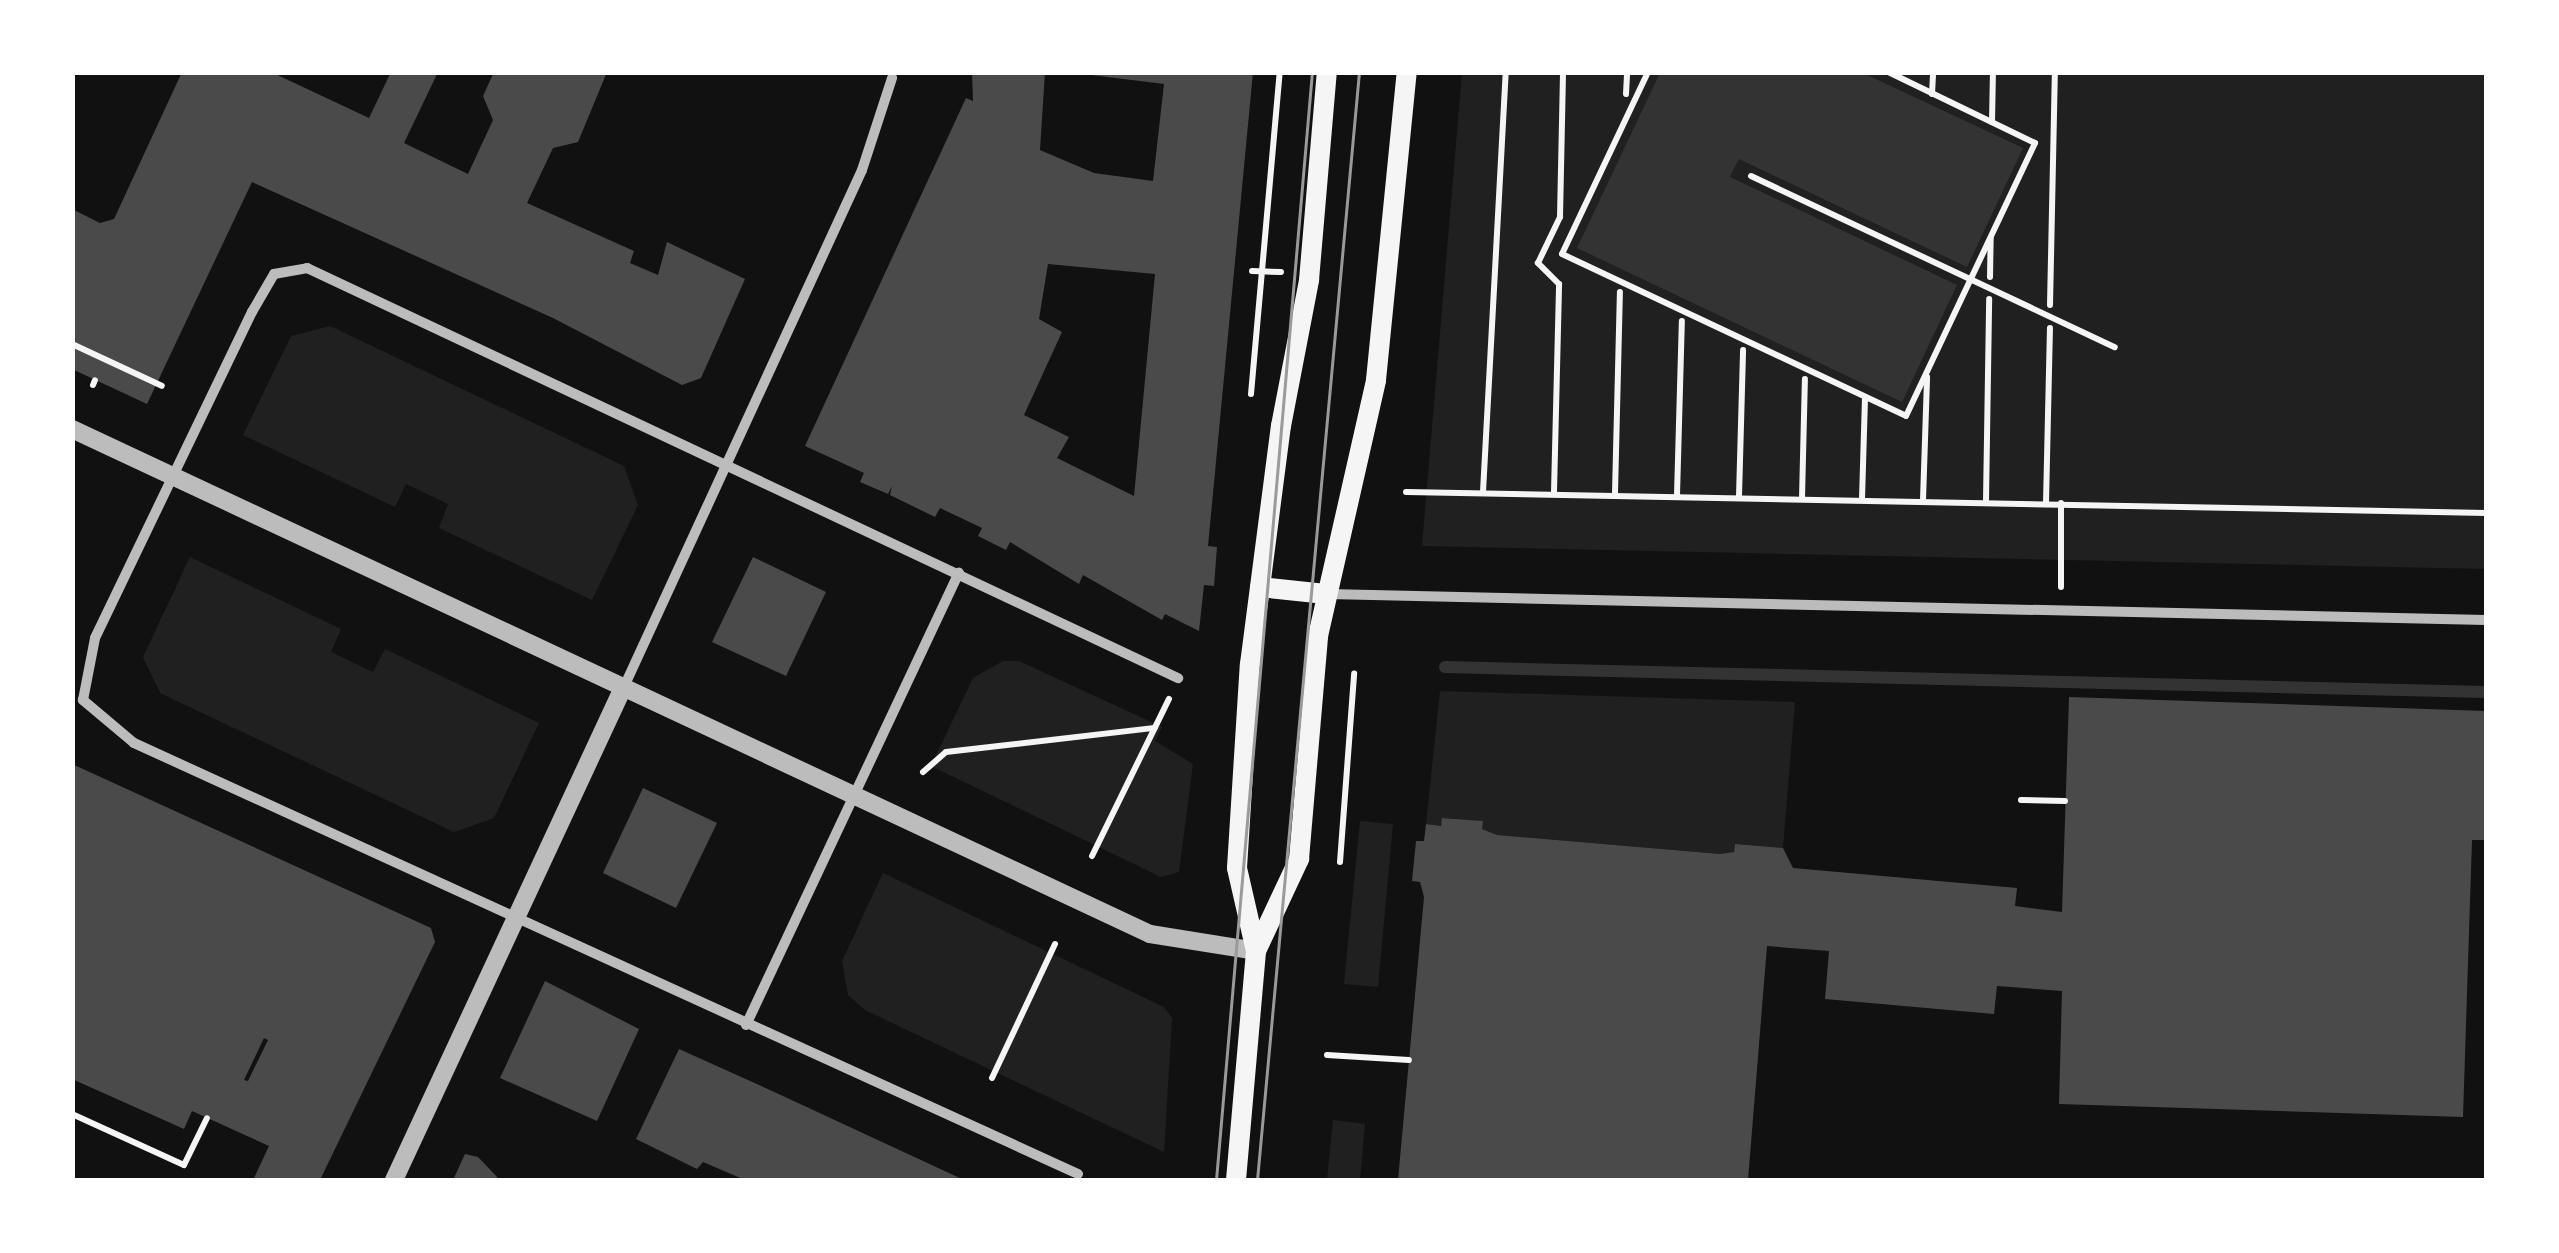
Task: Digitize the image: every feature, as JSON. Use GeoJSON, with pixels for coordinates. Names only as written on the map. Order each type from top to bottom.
{"type":"FeatureCollection","features":[{"type":"Feature","properties":{"kind":"main road"},"geometry":{"type":"LineString","coordinates":[[1236,1180],[1256,951],[1237,852],[1260,587],[1309,280],[1327,72]]}},
{"type":"Feature","properties":{"kind":"main road"},"geometry":{"type":"LineString","coordinates":[[1256,951],[1299,858],[1326,594],[1376,380],[1407,72]]}},
{"type":"Feature","properties":{"kind":"main road"},"geometry":{"type":"LineString","coordinates":[[1260,587],[1326,594]]}},
{"type":"Feature","properties":{"kind":"street"},"geometry":{"type":"LineString","coordinates":[[394,1180],[862,170],[892,78]]}},
{"type":"Feature","properties":{"kind":"street"},"geometry":{"type":"LineString","coordinates":[[1078,1174],[134,742],[84,700],[95,638],[274,274],[307,268],[728,462],[1178,678]]}},
{"type":"Feature","properties":{"kind":"street"},"geometry":{"type":"LineString","coordinates":[[72,429],[622,690],[1150,934],[1256,951]]}},
{"type":"Feature","properties":{"kind":"street"},"geometry":{"type":"LineString","coordinates":[[746,1024],[959,573]]}},
{"type":"Feature","properties":{"kind":"street"},"geometry":{"type":"LineString","coordinates":[[1326,594],[2486,620]]}},
{"type":"Feature","properties":{"kind":"path"},"geometry":{"type":"LineString","coordinates":[[1252,386],[1257,271],[1280,72]]}},
{"type":"Feature","properties":{"kind":"path"},"geometry":{"type":"LineString","coordinates":[[1483,492],[1506,72]]}},
{"type":"Feature","properties":{"kind":"path"},"geometry":{"type":"LineString","coordinates":[[1554,492],[1559,284],[1538,263],[1560,217],[1562,72]]}},
{"type":"Feature","properties":{"kind":"path"},"geometry":{"type":"LineString","coordinates":[[1626,72],[1626,94]]}},
{"type":"Feature","properties":{"kind":"path"},"geometry":{"type":"LineString","coordinates":[[1648,72],[1562,254],[1906,416],[2035,143],[1888,72]]}},
{"type":"Feature","properties":{"kind":"path"},"geometry":{"type":"LineString","coordinates":[[1932,94],[1933,72]]}},
{"type":"Feature","properties":{"kind":"path"},"geometry":{"type":"LineString","coordinates":[[1992,122],[1993,72]]}},
{"type":"Feature","properties":{"kind":"path"},"geometry":{"type":"LineString","coordinates":[[2050,305],[2055,72]]}},
{"type":"Feature","properties":{"kind":"path"},"geometry":{"type":"LineString","coordinates":[[1750,176],[2116,347]]}},
{"type":"Feature","properties":{"kind":"path"},"geometry":{"type":"LineString","coordinates":[[1990,276],[1991,236]]}},
{"type":"Feature","properties":{"kind":"path"},"geometry":{"type":"LineString","coordinates":[[1257,271],[1285,272]]}},
{"type":"Feature","properties":{"kind":"path"},"geometry":{"type":"LineString","coordinates":[[1615,494],[1620,292]]}},
{"type":"Feature","properties":{"kind":"path"},"geometry":{"type":"LineString","coordinates":[[1986,501],[1989,300]]}},
{"type":"Feature","properties":{"kind":"path"},"geometry":{"type":"LineString","coordinates":[[1677,495],[1682,321]]}},
{"type":"Feature","properties":{"kind":"path"},"geometry":{"type":"LineString","coordinates":[[2046,503],[2050,328]]}},
{"type":"Feature","properties":{"kind":"path"},"geometry":{"type":"LineString","coordinates":[[72,344],[162,386]]}},
{"type":"Feature","properties":{"kind":"path"},"geometry":{"type":"LineString","coordinates":[[1739,496],[1742,350]]}},
{"type":"Feature","properties":{"kind":"path"},"geometry":{"type":"LineString","coordinates":[[1923,500],[1928,371]]}},
{"type":"Feature","properties":{"kind":"path"},"geometry":{"type":"LineString","coordinates":[[1802,498],[1804,379]]}},
{"type":"Feature","properties":{"kind":"path"},"geometry":{"type":"LineString","coordinates":[[1862,498],[1864,397]]}},
{"type":"Feature","properties":{"kind":"path"},"geometry":{"type":"LineString","coordinates":[[1406,492],[1862,498],[2486,514]]}},
{"type":"Feature","properties":{"kind":"path"},"geometry":{"type":"LineString","coordinates":[[2061,610],[2062,503]]}},
{"type":"Feature","properties":{"kind":"path"},"geometry":{"type":"LineString","coordinates":[[1340,862],[1354,674]]}},
{"type":"Feature","properties":{"kind":"path"},"geometry":{"type":"LineString","coordinates":[[1092,856],[1162,713]]}},
{"type":"Feature","properties":{"kind":"path"},"geometry":{"type":"LineString","coordinates":[[922,772],[946,752],[1155,728]]}},
{"type":"Feature","properties":{"kind":"path"},"geometry":{"type":"LineString","coordinates":[[2022,800],[2066,801]]}},
{"type":"Feature","properties":{"kind":"path"},"geometry":{"type":"LineString","coordinates":[[992,1078],[1055,944]]}},
{"type":"Feature","properties":{"kind":"path"},"geometry":{"type":"LineString","coordinates":[[1327,1055],[1408,1060]]}},
{"type":"Feature","properties":{"kind":"path"},"geometry":{"type":"LineString","coordinates":[[72,1114],[184,1165],[206,1118]]}},
{"type":"Feature","properties":{"kind":"shaded area"},"geometry":{"type":"Polygon","coordinates":[[[1462,73],[2486,73],[2486,569],[1422,546],[1462,73]]]}},
{"type":"Feature","properties":{"kind":"shaded area"},"geometry":{"type":"Polygon","coordinates":[[[1660,73],[1863,73],[2023,148],[1967,267],[1739,159],[1734,168],[1730,177],[1957,285],[1902,402],[1577,248],[1660,73]]]}},
{"type":"Feature","properties":{"kind":"shaded area"},"geometry":{"type":"Polygon","coordinates":[[[330,326],[624,466],[638,505],[592,600],[439,528],[448,504],[406,484],[395,507],[243,435],[291,336],[330,326]]]}},
{"type":"Feature","properties":{"kind":"shaded area"},"geometry":{"type":"Polygon","coordinates":[[[190,557],[341,629],[331,652],[373,672],[385,649],[539,723],[494,818],[454,832],[160,693],[143,657],[190,557]]]}},
{"type":"Feature","properties":{"kind":"shaded area"},"geometry":{"type":"Polygon","coordinates":[[[1003,661],[1019,661],[1162,727],[1155,741],[1193,764],[1179,872],[1161,877],[931,766],[973,678],[1003,661]]]}},
{"type":"Feature","properties":{"kind":"shaded area"},"geometry":{"type":"Polygon","coordinates":[[[1440,691],[1795,702],[1783,848],[1735,844],[1734,852],[1720,854],[1497,835],[1482,829],[1482,821],[1443,818],[1441,826],[1426,824],[1440,691]]]}},
{"type":"Feature","properties":{"kind":"shaded area"},"geometry":{"type":"Polygon","coordinates":[[[1360,821],[1393,824],[1378,987],[1344,984],[1360,821]]]}},
{"type":"Feature","properties":{"kind":"shaded area"},"geometry":{"type":"Polygon","coordinates":[[[883,873],[1164,1007],[1172,1018],[1164,1152],[865,1010],[848,995],[842,961],[883,873]]]}},
{"type":"Feature","properties":{"kind":"shaded area"},"geometry":{"type":"Polygon","coordinates":[[[1333,1120],[1365,1124],[1360,1180],[1327,1180],[1333,1120]]]}},
{"type":"Feature","properties":{"kind":"building"},"geometry":{"type":"Polygon","coordinates":[[[182,72],[271,72],[369,118],[391,72],[438,72],[404,143],[468,174],[493,120],[483,96],[494,72],[607,72],[578,142],[553,148],[527,203],[634,251],[630,263],[658,275],[667,242],[745,279],[701,378],[682,385],[553,318],[252,182],[147,404],[72,369],[72,209],[100,223],[114,219],[182,72]]]}},
{"type":"Feature","properties":{"kind":"building"},"geometry":{"type":"Polygon","coordinates":[[[972,72],[1045,72],[1040,150],[1094,173],[1153,181],[1164,84],[1067,72],[1253,72],[1208,546],[1217,547],[1214,586],[1204,585],[1199,631],[1165,614],[1162,620],[1083,575],[1079,584],[1010,542],[1006,550],[978,536],[982,528],[940,508],[935,517],[890,495],[892,486],[888,494],[860,482],[864,473],[805,446],[966,98],[973,101],[972,72]],[[1048,264],[1039,319],[1062,332],[1024,415],[1069,437],[1057,458],[1134,496],[1155,274],[1048,264]]]}},
{"type":"Feature","properties":{"kind":"building"},"geometry":{"type":"Polygon","coordinates":[[[753,557],[826,592],[786,676],[712,642],[753,557]]]}},
{"type":"Feature","properties":{"kind":"building"},"geometry":{"type":"Polygon","coordinates":[[[2069,697],[2486,711],[2486,840],[2472,840],[2463,1117],[2059,1104],[2062,991],[1997,986],[1994,1014],[1825,999],[1829,951],[1767,946],[1748,1180],[1398,1180],[1424,897],[1420,882],[1412,881],[1416,841],[1424,841],[1426,824],[1441,826],[1442,818],[1483,821],[1482,829],[1497,835],[1720,854],[1734,852],[1735,844],[1783,848],[1793,868],[2017,888],[2015,906],[2062,912],[2069,697]]]}},
{"type":"Feature","properties":{"kind":"building"},"geometry":{"type":"Polygon","coordinates":[[[72,764],[431,928],[435,942],[320,1180],[253,1180],[269,1146],[192,1111],[184,1129],[72,1079],[72,764]],[[264,1038],[244,1080],[248,1081],[268,1040],[264,1038]]]}},
{"type":"Feature","properties":{"kind":"building"},"geometry":{"type":"Polygon","coordinates":[[[643,788],[717,823],[676,908],[603,873],[643,788]]]}},
{"type":"Feature","properties":{"kind":"building"},"geometry":{"type":"Polygon","coordinates":[[[545,981],[639,1029],[597,1121],[500,1078],[545,981]]]}},
{"type":"Feature","properties":{"kind":"building"},"geometry":{"type":"Polygon","coordinates":[[[679,1049],[964,1180],[745,1180],[703,1162],[697,1169],[636,1139],[679,1049]]]}},
{"type":"Feature","properties":{"kind":"building"},"geometry":{"type":"Polygon","coordinates":[[[465,1154],[478,1157],[500,1180],[453,1180],[465,1154]]]}},
{"type":"Feature","properties":{"kind":"waterway"},"geometry":{"type":"LineString","coordinates":[[1445,667],[2486,692]]}},
{"type":"Feature","properties":{"kind":"tram line"},"geometry":{"type":"LineString","coordinates":[[1216,1180],[1312,72]]}},
{"type":"Feature","properties":{"kind":"tram line"},"geometry":{"type":"LineString","coordinates":[[1257,1180],[1359,72]]}}]}
